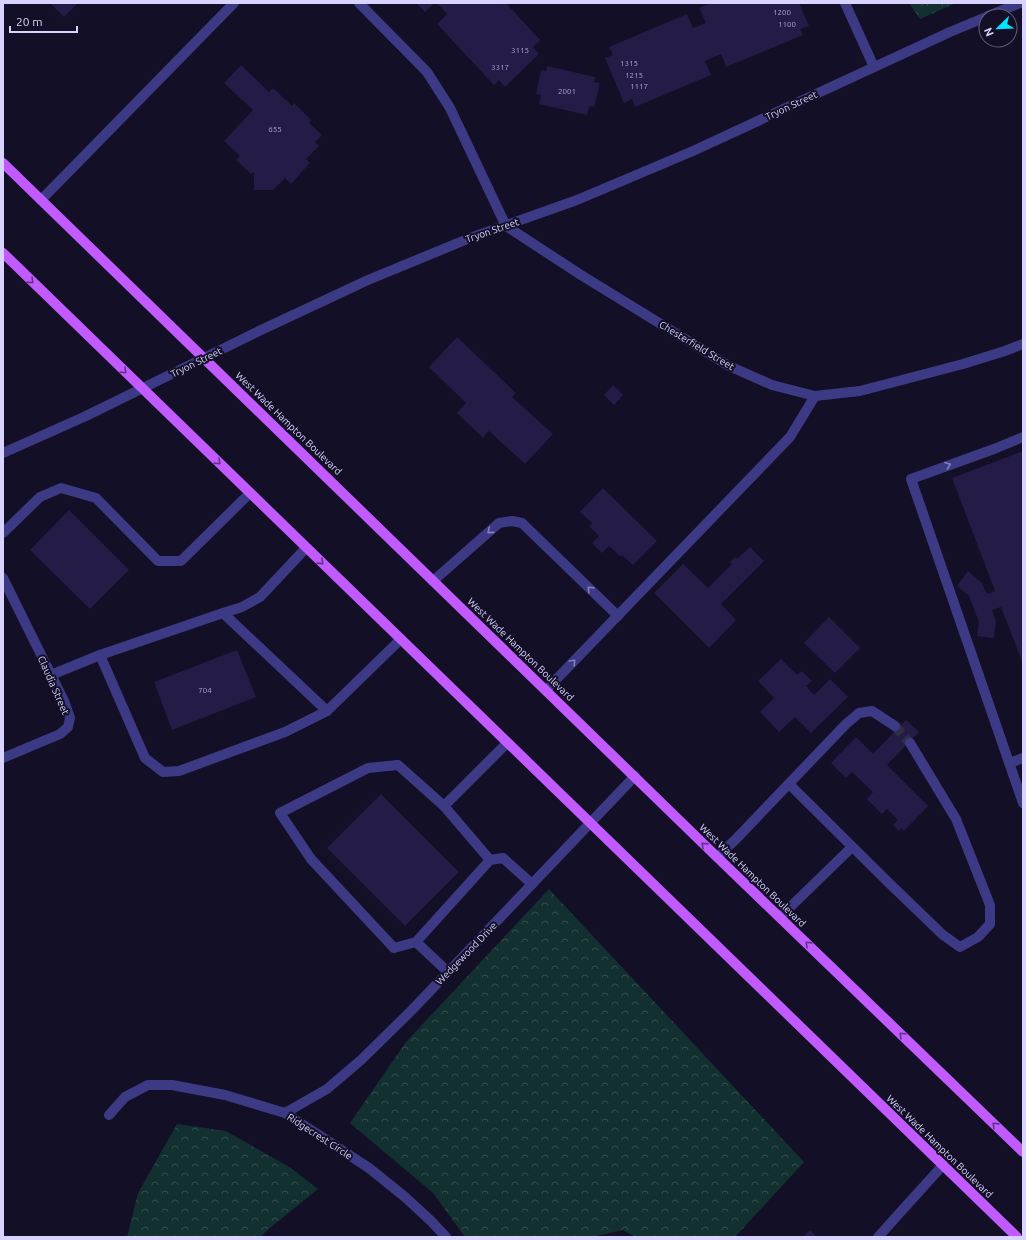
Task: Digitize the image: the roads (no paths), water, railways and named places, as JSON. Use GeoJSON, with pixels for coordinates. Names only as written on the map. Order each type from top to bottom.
{"type":"FeatureCollection","features":[{"type":"Feature","properties":{"kind":"main road","name":"West Wade Hampton Boulevard"},"geometry":{"type":"LineString","coordinates":[[3,163],[717,857],[1023,1152]]}},
{"type":"Feature","properties":{"kind":"main road","name":"West Wade Hampton Boulevard"},"geometry":{"type":"LineString","coordinates":[[3,253],[1017,1237]]}},
{"type":"Feature","properties":{"kind":"street"},"geometry":{"type":"LineString","coordinates":[[41,200],[234,3]]}},
{"type":"Feature","properties":{"kind":"street"},"geometry":{"type":"LineString","coordinates":[[359,3],[428,72],[450,108],[506,226]]}},
{"type":"Feature","properties":{"kind":"street"},"geometry":{"type":"LineString","coordinates":[[845,3],[874,67]]}},
{"type":"Feature","properties":{"kind":"street","name":"Tryon Street"},"geometry":{"type":"LineString","coordinates":[[1007,8],[1020,3]]}},
{"type":"Feature","properties":{"kind":"street","name":"Tryon Street"},"geometry":{"type":"LineString","coordinates":[[3,453],[86,416],[259,330],[368,280],[470,238],[577,200],[693,151],[978,20]]}},
{"type":"Feature","properties":{"kind":"street","name":"Chesterfield Street"},"geometry":{"type":"LineString","coordinates":[[506,226],[581,275],[729,366],[772,385],[815,396],[860,391],[963,364],[1023,344]]}},
{"type":"Feature","properties":{"kind":"street"},"geometry":{"type":"LineString","coordinates":[[546,690],[790,438],[815,396]]}},
{"type":"Feature","properties":{"kind":"street"},"geometry":{"type":"LineString","coordinates":[[1023,437],[994,449],[911,478],[1023,803]]}},
{"type":"Feature","properties":{"kind":"street"},"geometry":{"type":"LineString","coordinates":[[3,533],[40,497],[61,488],[96,498],[158,561],[181,560],[250,493]]}},
{"type":"Feature","properties":{"kind":"street"},"geometry":{"type":"LineString","coordinates":[[434,581],[499,523],[512,521],[522,523],[618,616]]}},
{"type":"Feature","properties":{"kind":"street"},"geometry":{"type":"LineString","coordinates":[[51,675],[100,655],[223,612],[242,607],[260,597],[306,548]]}},
{"type":"Feature","properties":{"kind":"street","name":"Claudia Street"},"geometry":{"type":"LineString","coordinates":[[3,578],[64,701],[70,718],[68,727],[60,734],[3,758]]}},
{"type":"Feature","properties":{"kind":"street"},"geometry":{"type":"LineString","coordinates":[[223,612],[327,711]]}},
{"type":"Feature","properties":{"kind":"street"},"geometry":{"type":"LineString","coordinates":[[100,655],[145,758],[163,772],[179,771],[285,732],[327,711],[401,639]]}},
{"type":"Feature","properties":{"kind":"street"},"geometry":{"type":"LineString","coordinates":[[717,857],[846,724],[859,713],[872,711],[894,726]]}},
{"type":"Feature","properties":{"kind":"street"},"geometry":{"type":"LineString","coordinates":[[444,806],[507,743]]}},
{"type":"Feature","properties":{"kind":"street"},"geometry":{"type":"LineString","coordinates":[[789,784],[943,935],[960,947],[978,937],[990,924],[990,905],[956,819],[910,743]]}},
{"type":"Feature","properties":{"kind":"street"},"geometry":{"type":"LineString","coordinates":[[1010,763],[1023,758]]}},
{"type":"Feature","properties":{"kind":"street"},"geometry":{"type":"LineString","coordinates":[[490,860],[444,806],[398,765],[368,768],[280,813],[311,859],[394,948],[416,942],[490,860],[502,858],[532,884]]}},
{"type":"Feature","properties":{"kind":"street","name":"Wedgewood Drive"},"geometry":{"type":"LineString","coordinates":[[285,1113],[327,1089],[360,1060],[411,1011],[635,776]]}},
{"type":"Feature","properties":{"kind":"street"},"geometry":{"type":"LineString","coordinates":[[780,917],[852,847]]}},
{"type":"Feature","properties":{"kind":"street"},"geometry":{"type":"LineString","coordinates":[[416,942],[448,972]]}},
{"type":"Feature","properties":{"kind":"street","name":"Ridgecrest Circle"},"geometry":{"type":"LineString","coordinates":[[109,1115],[125,1097],[148,1084],[172,1085],[225,1095],[285,1113],[369,1168],[405,1196],[446,1237]]}},
{"type":"Feature","properties":{"kind":"street"},"geometry":{"type":"LineString","coordinates":[[878,1237],[943,1165]]}},
{"type":"Feature","properties":{"kind":"tunnel"},"geometry":{"type":"LineString","coordinates":[[895,726],[910,743]]}}]}
